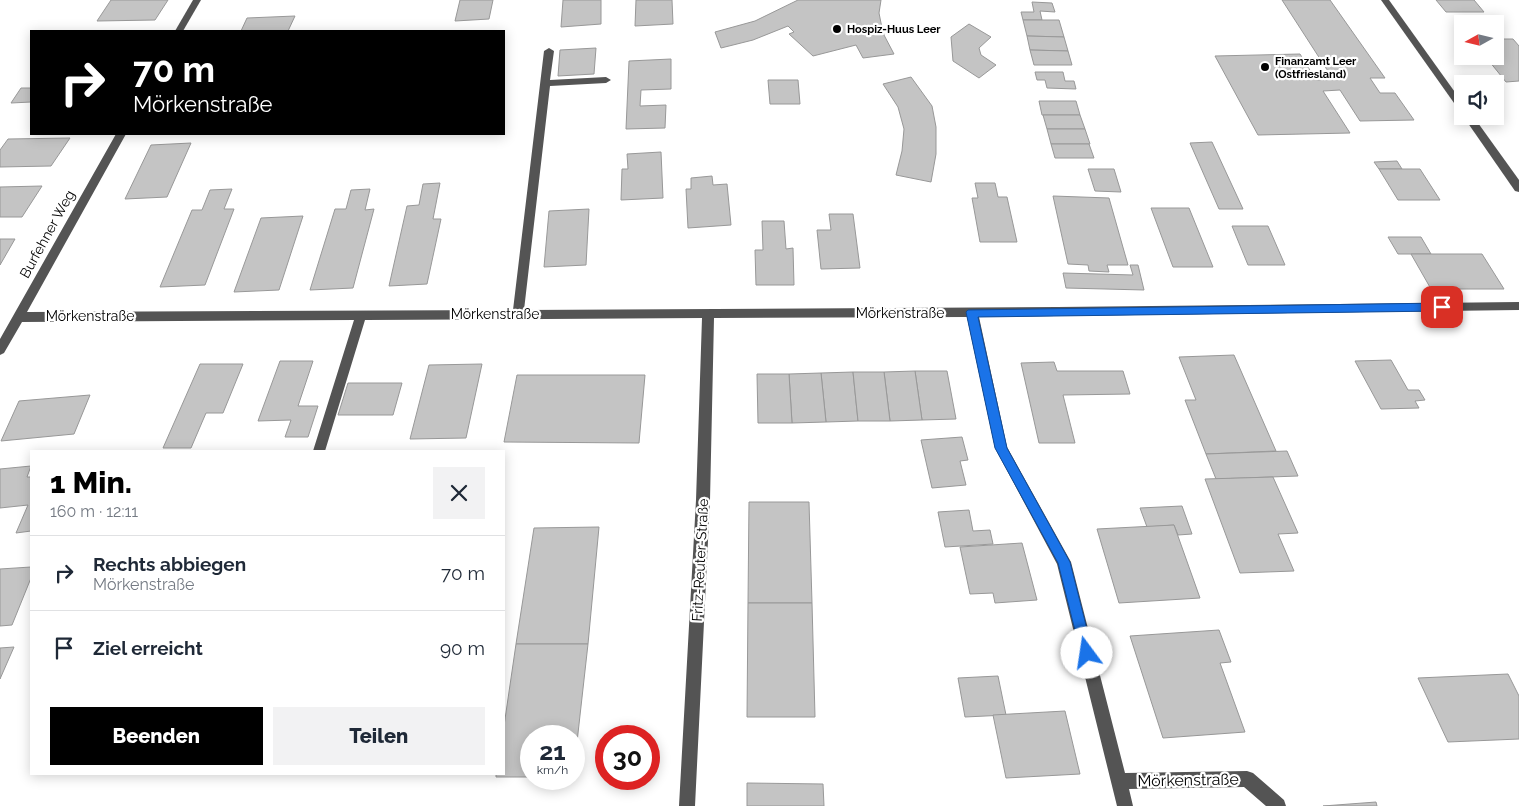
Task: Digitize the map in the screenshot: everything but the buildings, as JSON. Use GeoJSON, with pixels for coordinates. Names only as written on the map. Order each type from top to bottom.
{"type":"FeatureCollection","features":[{"type":"Feature","properties":{"kind":"street"},"geometry":{"type":"LineString","coordinates":[[180,30],[197,0]]}},
{"type":"Feature","properties":{"kind":"street"},"geometry":{"type":"LineString","coordinates":[[1385,0],[1454,97]]}},
{"type":"Feature","properties":{"kind":"street"},"geometry":{"type":"LineString","coordinates":[[518,314],[549,51]]}},
{"type":"Feature","properties":{"kind":"street"},"geometry":{"type":"LineString","coordinates":[[545,83],[606,80]]}},
{"type":"Feature","properties":{"kind":"street"},"geometry":{"type":"LineString","coordinates":[[1474,125],[1519,188]]}},
{"type":"Feature","properties":{"kind":"street","name":"Burfehner Weg"},"geometry":{"type":"LineString","coordinates":[[0,350],[120,135]]}},
{"type":"Feature","properties":{"kind":"street","name":"Mörkenstraße"},"geometry":{"type":"LineString","coordinates":[[18,317],[708,314],[1519,306]]}},
{"type":"Feature","properties":{"kind":"street","name":"Mörkenstraße"},"geometry":{"type":"LineString","coordinates":[[972,312],[1001,448],[1064,562],[1125,806]]}},
{"type":"Feature","properties":{"kind":"street","name":"Fritz-Reuter-Straße"},"geometry":{"type":"LineString","coordinates":[[688,806],[703,500],[708,314]]}},
{"type":"Feature","properties":{"kind":"street"},"geometry":{"type":"LineString","coordinates":[[319,450],[361,315]]}},
{"type":"Feature","properties":{"kind":"street","name":"Mörkenstraße"},"geometry":{"type":"LineString","coordinates":[[1119,781],[1247,779],[1278,806]]}},
{"type":"Feature","properties":{"kind":"place","name":"Hospiz-Huus Leer"},"geometry":{"type":"Point","coordinates":[837,29]}},
{"type":"Feature","properties":{"kind":"place","name":"Finanzamt Leer (Ostfriesland)"},"geometry":{"type":"Point","coordinates":[1265,67]}},
{"type":"Feature","properties":{"kind":"route"},"geometry":{"type":"LineString","coordinates":[[1087,653],[1064,562],[1001,448],[972,312],[1442,307]]}}]}
